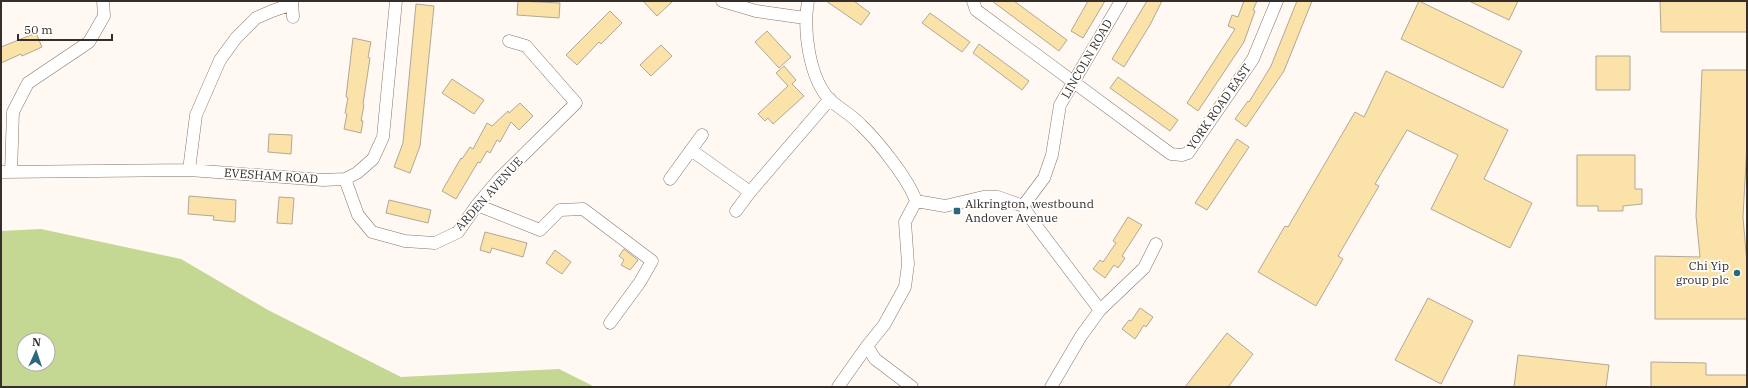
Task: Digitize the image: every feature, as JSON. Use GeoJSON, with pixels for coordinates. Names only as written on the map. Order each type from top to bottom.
{"type":"FeatureCollection","features":[{"type":"Feature","properties":{"kind":"street"},"geometry":{"type":"LineString","coordinates":[[6,172],[13,112],[28,83],[89,42],[104,16],[103,1]]}},
{"type":"Feature","properties":{"kind":"street","name":"EVESHAM ROAD"},"geometry":{"type":"LineString","coordinates":[[6,172],[189,170],[323,180],[345,179],[357,173],[373,159],[383,137],[396,1]]}},
{"type":"Feature","properties":{"kind":"street"},"geometry":{"type":"LineString","coordinates":[[722,1],[756,11],[805,18]]}},
{"type":"Feature","properties":{"kind":"street"},"geometry":{"type":"LineString","coordinates":[[808,1],[805,18],[809,51],[816,76],[830,99],[861,124],[912,189],[916,202],[905,222],[908,264],[905,287],[884,325],[838,387]]}},
{"type":"Feature","properties":{"kind":"street"},"geometry":{"type":"LineString","coordinates":[[973,1],[976,10],[1074,84]]}},
{"type":"Feature","properties":{"kind":"street","name":"LINCOLN ROAD"},"geometry":{"type":"LineString","coordinates":[[1023,206],[1044,178],[1052,155],[1060,105],[1074,84],[1121,1]]}},
{"type":"Feature","properties":{"kind":"street","name":"YORK ROAD EAST"},"geometry":{"type":"LineString","coordinates":[[1074,84],[1171,154],[1182,155],[1188,153],[1253,59],[1277,1]]}},
{"type":"Feature","properties":{"kind":"street"},"geometry":{"type":"LineString","coordinates":[[189,170],[196,115],[220,60],[236,38],[256,18],[292,3],[293,17]]}},
{"type":"Feature","properties":{"kind":"street","name":"ARDEN AVENUE"},"geometry":{"type":"LineString","coordinates":[[345,179],[358,215],[372,232],[405,241],[435,243],[458,232],[499,179],[576,103],[526,46],[509,41]]}},
{"type":"Feature","properties":{"kind":"street"},"geometry":{"type":"LineString","coordinates":[[736,211],[750,192],[830,99]]}},
{"type":"Feature","properties":{"kind":"street"},"geometry":{"type":"LineString","coordinates":[[670,179],[702,135]]}},
{"type":"Feature","properties":{"kind":"street"},"geometry":{"type":"LineString","coordinates":[[691,150],[750,192]]}},
{"type":"Feature","properties":{"kind":"street"},"geometry":{"type":"LineString","coordinates":[[916,202],[946,206],[983,198],[998,197],[1023,206],[1034,223],[1100,310]]}},
{"type":"Feature","properties":{"kind":"street"},"geometry":{"type":"LineString","coordinates":[[477,206],[540,230],[560,210],[583,209],[652,261],[640,282],[610,323]]}},
{"type":"Feature","properties":{"kind":"street"},"geometry":{"type":"LineString","coordinates":[[1051,387],[1081,336],[1100,310],[1144,268],[1156,244]]}},
{"type":"Feature","properties":{"kind":"street"},"geometry":{"type":"LineString","coordinates":[[867,346],[875,359],[912,387]]}},
{"type":"Feature","properties":{"kind":"green space"},"geometry":{"type":"Polygon","coordinates":[[[41,229],[181,259],[268,310],[401,377],[559,369],[595,387],[1,387],[1,231],[41,229]]]}},
{"type":"Feature","properties":{"kind":"building"},"geometry":{"type":"Polygon","coordinates":[[[518,1],[560,3],[559,18],[517,15],[518,1]]]}},
{"type":"Feature","properties":{"kind":"building"},"geometry":{"type":"Polygon","coordinates":[[[643,1],[673,1],[657,16],[643,1]]]}},
{"type":"Feature","properties":{"kind":"building"},"geometry":{"type":"Polygon","coordinates":[[[826,1],[854,1],[870,13],[861,25],[826,1]]]}},
{"type":"Feature","properties":{"kind":"building"},"geometry":{"type":"Polygon","coordinates":[[[992,1],[1014,1],[1067,40],[1059,51],[992,1]]]}},
{"type":"Feature","properties":{"kind":"building"},"geometry":{"type":"Polygon","coordinates":[[[1088,1],[1105,1],[1083,38],[1071,31],[1088,1]]]}},
{"type":"Feature","properties":{"kind":"building"},"geometry":{"type":"Polygon","coordinates":[[[1147,1],[1162,1],[1150,25],[1124,67],[1112,59],[1147,1]]]}},
{"type":"Feature","properties":{"kind":"building"},"geometry":{"type":"Polygon","coordinates":[[[1244,1],[1257,1],[1244,42],[1198,111],[1187,103],[1235,29],[1228,26],[1232,15],[1238,17],[1244,1]]]}},
{"type":"Feature","properties":{"kind":"building"},"geometry":{"type":"Polygon","coordinates":[[[1297,1],[1312,1],[1284,71],[1246,127],[1235,119],[1248,101],[1249,102],[1271,66],[1297,1]]]}},
{"type":"Feature","properties":{"kind":"building"},"geometry":{"type":"Polygon","coordinates":[[[1419,1],[1522,51],[1503,88],[1401,39],[1419,1]]]}},
{"type":"Feature","properties":{"kind":"building"},"geometry":{"type":"Polygon","coordinates":[[[1469,1],[1518,1],[1509,20],[1469,1]]]}},
{"type":"Feature","properties":{"kind":"building"},"geometry":{"type":"Polygon","coordinates":[[[1660,1],[1747,1],[1747,32],[1661,32],[1660,1]]]}},
{"type":"Feature","properties":{"kind":"building"},"geometry":{"type":"Polygon","coordinates":[[[416,4],[434,6],[420,146],[410,173],[394,167],[403,143],[416,4]]]}},
{"type":"Feature","properties":{"kind":"building"},"geometry":{"type":"Polygon","coordinates":[[[610,11],[622,23],[601,44],[599,42],[577,65],[566,55],[610,11]]]}},
{"type":"Feature","properties":{"kind":"building"},"geometry":{"type":"Polygon","coordinates":[[[930,13],[970,42],[962,52],[922,23],[930,13]]]}},
{"type":"Feature","properties":{"kind":"building"},"geometry":{"type":"Polygon","coordinates":[[[767,31],[791,57],[779,68],[755,42],[767,31]]]}},
{"type":"Feature","properties":{"kind":"building"},"geometry":{"type":"Polygon","coordinates":[[[36,33],[42,47],[1,63],[1,47],[36,33]]]}},
{"type":"Feature","properties":{"kind":"building"},"geometry":{"type":"Polygon","coordinates":[[[353,38],[371,42],[368,57],[370,58],[363,104],[361,133],[344,129],[347,114],[345,113],[348,98],[346,97],[353,38]]]}},
{"type":"Feature","properties":{"kind":"building"},"geometry":{"type":"Polygon","coordinates":[[[979,44],[1029,81],[1022,90],[973,53],[979,44]]]}},
{"type":"Feature","properties":{"kind":"building"},"geometry":{"type":"Polygon","coordinates":[[[661,45],[672,56],[651,76],[640,65],[661,45]]]}},
{"type":"Feature","properties":{"kind":"building"},"geometry":{"type":"Polygon","coordinates":[[[1596,56],[1630,56],[1630,90],[1596,90],[1596,56]]]}},
{"type":"Feature","properties":{"kind":"building"},"geometry":{"type":"Polygon","coordinates":[[[784,66],[796,80],[792,84],[804,96],[773,124],[768,118],[765,121],[758,114],[788,86],[776,73],[784,66]]]}},
{"type":"Feature","properties":{"kind":"building"},"geometry":{"type":"Polygon","coordinates":[[[1702,70],[1747,70],[1747,144],[1743,217],[1747,264],[1747,319],[1655,319],[1655,256],[1700,257],[1696,216],[1702,70]]]}},
{"type":"Feature","properties":{"kind":"building"},"geometry":{"type":"Polygon","coordinates":[[[1386,71],[1508,130],[1484,179],[1532,203],[1510,248],[1431,209],[1458,155],[1407,130],[1375,184],[1379,186],[1338,256],[1343,259],[1316,306],[1258,272],[1285,226],[1288,227],[1355,112],[1364,117],[1386,71]]]}},
{"type":"Feature","properties":{"kind":"building"},"geometry":{"type":"Polygon","coordinates":[[[1118,77],[1178,120],[1170,131],[1110,88],[1118,77]]]}},
{"type":"Feature","properties":{"kind":"building"},"geometry":{"type":"Polygon","coordinates":[[[452,79],[484,100],[474,114],[442,93],[452,79]]]}},
{"type":"Feature","properties":{"kind":"building"},"geometry":{"type":"Polygon","coordinates":[[[520,103],[533,116],[519,130],[511,122],[500,142],[497,140],[490,153],[487,151],[480,163],[478,162],[456,199],[442,191],[461,158],[462,159],[470,147],[473,149],[487,123],[492,126],[508,111],[509,113],[520,103]]]}},
{"type":"Feature","properties":{"kind":"building"},"geometry":{"type":"Polygon","coordinates":[[[269,134],[292,135],[291,154],[268,152],[269,134]]]}},
{"type":"Feature","properties":{"kind":"building"},"geometry":{"type":"Polygon","coordinates":[[[1237,139],[1249,147],[1207,210],[1195,203],[1237,139]]]}},
{"type":"Feature","properties":{"kind":"building"},"geometry":{"type":"Polygon","coordinates":[[[1577,155],[1635,155],[1635,189],[1642,189],[1642,204],[1623,206],[1623,211],[1598,211],[1598,206],[1577,206],[1577,155]]]}},
{"type":"Feature","properties":{"kind":"building"},"geometry":{"type":"Polygon","coordinates":[[[189,196],[236,200],[235,222],[213,220],[214,216],[188,214],[189,196]]]}},
{"type":"Feature","properties":{"kind":"building"},"geometry":{"type":"Polygon","coordinates":[[[279,197],[294,198],[292,224],[277,223],[279,197]]]}},
{"type":"Feature","properties":{"kind":"building"},"geometry":{"type":"Polygon","coordinates":[[[389,200],[431,210],[428,223],[386,213],[389,200]]]}},
{"type":"Feature","properties":{"kind":"building"},"geometry":{"type":"Polygon","coordinates":[[[1128,217],[1142,225],[1122,256],[1125,258],[1118,268],[1114,265],[1105,278],[1093,269],[1100,260],[1103,262],[1116,243],[1113,241],[1128,217]]]}},
{"type":"Feature","properties":{"kind":"building"},"geometry":{"type":"Polygon","coordinates":[[[485,232],[527,243],[523,257],[492,248],[490,253],[480,250],[485,232]]]}},
{"type":"Feature","properties":{"kind":"building"},"geometry":{"type":"Polygon","coordinates":[[[624,249],[638,260],[630,270],[621,265],[624,260],[619,256],[624,249]]]}},
{"type":"Feature","properties":{"kind":"building"},"geometry":{"type":"Polygon","coordinates":[[[555,250],[571,262],[562,274],[546,263],[555,250]]]}},
{"type":"Feature","properties":{"kind":"building"},"geometry":{"type":"Polygon","coordinates":[[[1428,298],[1473,321],[1441,384],[1395,360],[1428,298]]]}},
{"type":"Feature","properties":{"kind":"building"},"geometry":{"type":"Polygon","coordinates":[[[1140,308],[1153,317],[1146,327],[1144,325],[1135,339],[1122,329],[1129,320],[1131,321],[1140,308]]]}},
{"type":"Feature","properties":{"kind":"building"},"geometry":{"type":"Polygon","coordinates":[[[1227,333],[1253,354],[1228,387],[1185,387],[1227,333]]]}},
{"type":"Feature","properties":{"kind":"building"},"geometry":{"type":"Polygon","coordinates":[[[1518,355],[1609,365],[1606,387],[1514,387],[1518,355]]]}},
{"type":"Feature","properties":{"kind":"building"},"geometry":{"type":"Polygon","coordinates":[[[1651,362],[1706,363],[1706,375],[1747,375],[1747,387],[1651,387],[1651,362]]]}},
{"type":"Feature","properties":{"kind":"place","name":"Alkrington, westbound Andover Avenue"},"geometry":{"type":"Point","coordinates":[957,211]}},
{"type":"Feature","properties":{"kind":"place","name":"Chi Yip group plc"},"geometry":{"type":"Point","coordinates":[1737,273]}}]}
